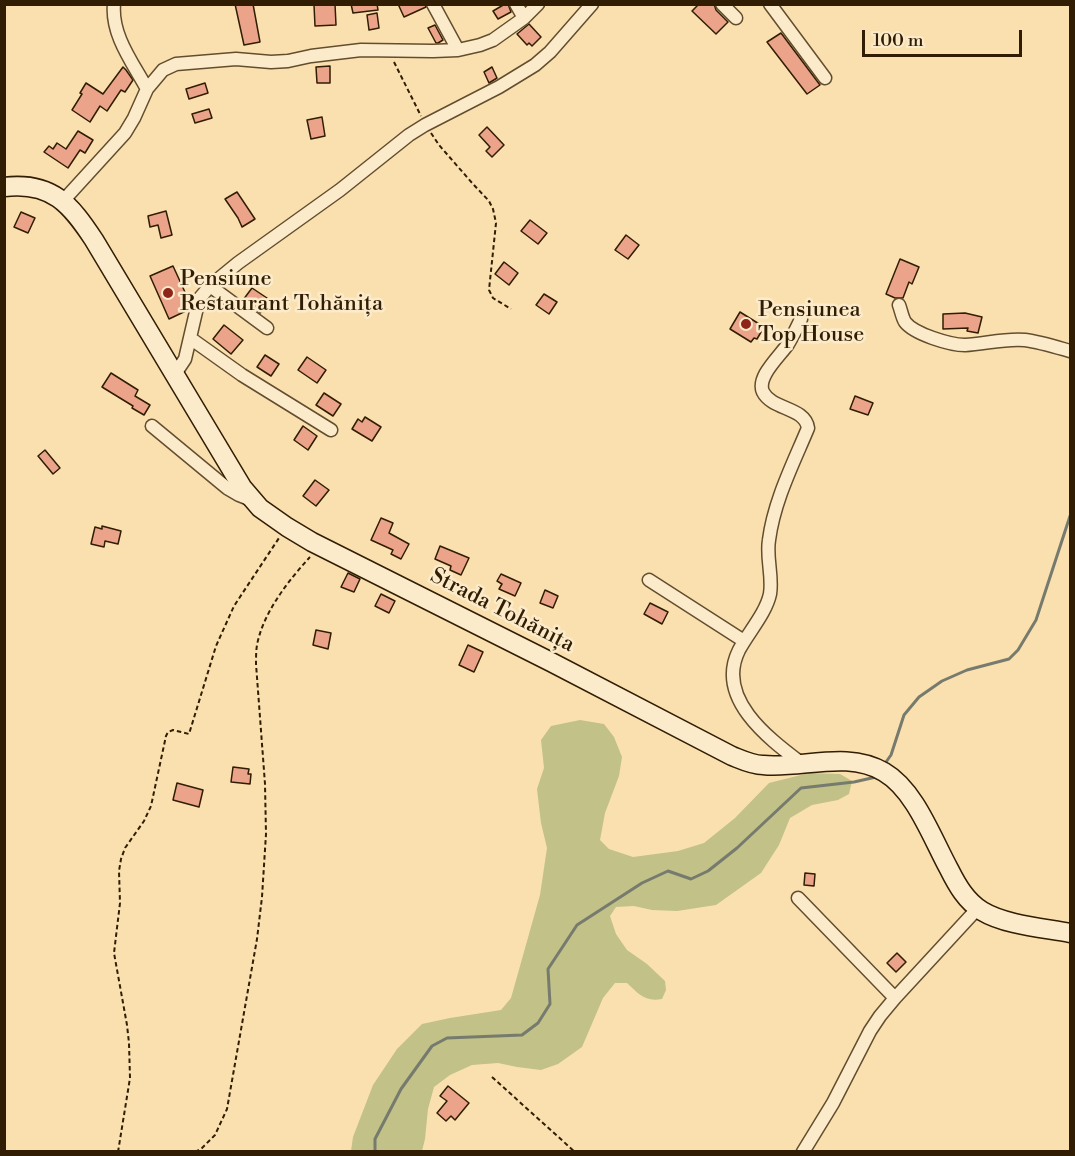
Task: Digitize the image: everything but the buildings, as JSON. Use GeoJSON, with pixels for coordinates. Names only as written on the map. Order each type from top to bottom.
{"type":"FeatureCollection","features":[{"type":"Feature","properties":{"kind":"main road","name":"Strada Tohănița"},"geometry":{"type":"LineString","coordinates":[[4,187],[15,185],[41,189],[63,201],[76,214],[94,240],[242,487],[252,501],[287,527],[732,756],[761,765],[842,762],[876,768],[892,777],[910,796],[958,886],[978,908],[1004,920],[1071,933]]}},
{"type":"Feature","properties":{"kind":"street"},"geometry":{"type":"LineString","coordinates":[[114,4],[113,15],[117,29],[147,89]]}},
{"type":"Feature","properties":{"kind":"street"},"geometry":{"type":"LineString","coordinates":[[433,4],[458,50]]}},
{"type":"Feature","properties":{"kind":"street"},"geometry":{"type":"LineString","coordinates":[[516,4],[524,18]]}},
{"type":"Feature","properties":{"kind":"street"},"geometry":{"type":"LineString","coordinates":[[63,201],[125,133],[147,89],[163,70],[176,64],[236,59],[288,61],[361,50],[458,50],[493,40],[524,18],[538,4]]}},
{"type":"Feature","properties":{"kind":"street"},"geometry":{"type":"LineString","coordinates":[[172,371],[182,364],[199,299],[210,286],[238,263],[340,190],[409,135],[535,65],[550,52],[592,4]]}},
{"type":"Feature","properties":{"kind":"street"},"geometry":{"type":"LineString","coordinates":[[722,4],[736,18]]}},
{"type":"Feature","properties":{"kind":"street"},"geometry":{"type":"LineString","coordinates":[[770,4],[825,78]]}},
{"type":"Feature","properties":{"kind":"street"},"geometry":{"type":"LineString","coordinates":[[210,286],[267,328]]}},
{"type":"Feature","properties":{"kind":"street"},"geometry":{"type":"LineString","coordinates":[[899,304],[903,320],[910,328],[922,335],[964,345],[995,340],[1026,340],[1071,351]]}},
{"type":"Feature","properties":{"kind":"street"},"geometry":{"type":"LineString","coordinates":[[801,319],[787,345],[764,375],[761,388],[772,402],[804,417],[808,428],[772,521],[768,543],[770,594],[766,606],[744,641],[733,672],[733,682],[739,700],[754,723],[771,741],[801,763]]}},
{"type":"Feature","properties":{"kind":"street"},"geometry":{"type":"LineString","coordinates":[[190,338],[242,375],[331,430]]}},
{"type":"Feature","properties":{"kind":"street"},"geometry":{"type":"LineString","coordinates":[[152,426],[227,488],[252,501]]}},
{"type":"Feature","properties":{"kind":"street"},"geometry":{"type":"LineString","coordinates":[[649,580],[744,641]]}},
{"type":"Feature","properties":{"kind":"street"},"geometry":{"type":"LineString","coordinates":[[798,898],[894,998]]}},
{"type":"Feature","properties":{"kind":"street"},"geometry":{"type":"LineString","coordinates":[[803,1152],[833,1103],[870,1031],[894,998],[978,908]]}},
{"type":"Feature","properties":{"kind":"path"},"geometry":{"type":"LineString","coordinates":[[388,50],[425,125],[489,201],[493,209],[496,223],[489,290],[493,298],[511,309]]}},
{"type":"Feature","properties":{"kind":"path"},"geometry":{"type":"LineString","coordinates":[[118,1152],[130,1078],[128,1034],[114,953],[120,903],[121,859],[125,848],[144,821],[151,806],[168,732],[173,730],[189,734],[216,646],[234,606],[287,527]]}},
{"type":"Feature","properties":{"kind":"path"},"geometry":{"type":"LineString","coordinates":[[195,1152],[215,1135],[227,1109],[257,939],[262,897],[266,814],[256,664],[257,644],[270,610],[297,572],[320,546]]}},
{"type":"Feature","properties":{"kind":"path"},"geometry":{"type":"LineString","coordinates":[[492,1077],[575,1152]]}},
{"type":"Feature","properties":{"kind":"path"},"geometry":{"type":"LineString","coordinates":[[124,1152],[137,1152]]}},
{"type":"Feature","properties":{"kind":"green space"},"geometry":{"type":"Polygon","coordinates":[[[580,720],[604,724],[614,737],[622,757],[619,776],[605,813],[600,840],[609,849],[633,857],[678,851],[704,843],[735,818],[769,783],[809,773],[840,774],[852,781],[849,794],[838,800],[812,805],[790,818],[779,845],[761,873],[716,905],[677,911],[652,910],[634,906],[616,907],[610,916],[616,934],[627,950],[665,981],[666,990],[662,999],[646,998],[627,983],[615,983],[603,998],[582,1047],[558,1064],[541,1070],[498,1063],[472,1065],[450,1075],[434,1087],[428,1109],[422,1151],[351,1151],[353,1137],[373,1085],[397,1049],[422,1024],[501,1010],[511,998],[540,895],[547,848],[537,789],[544,768],[541,740],[551,726],[580,720]]]}},
{"type":"Feature","properties":{"kind":"waterway"},"geometry":{"type":"LineString","coordinates":[[886,762],[891,755],[904,715],[919,697],[942,681],[967,670],[1009,659],[1018,650],[1036,620],[1070,516]]}},
{"type":"Feature","properties":{"kind":"waterway"},"geometry":{"type":"LineString","coordinates":[[375,1152],[375,1139],[401,1089],[432,1046],[447,1038],[522,1035],[538,1023],[550,1004],[548,969],[577,925],[642,883],[668,871],[691,879],[708,871],[737,848],[801,788],[876,777]]}},
{"type":"Feature","properties":{"kind":"place","name":"Pensiune Restaurant Tohănița"},"geometry":{"type":"Point","coordinates":[168,293]}},
{"type":"Feature","properties":{"kind":"place","name":"Pensiunea Top House"},"geometry":{"type":"Point","coordinates":[746,324]}}]}
